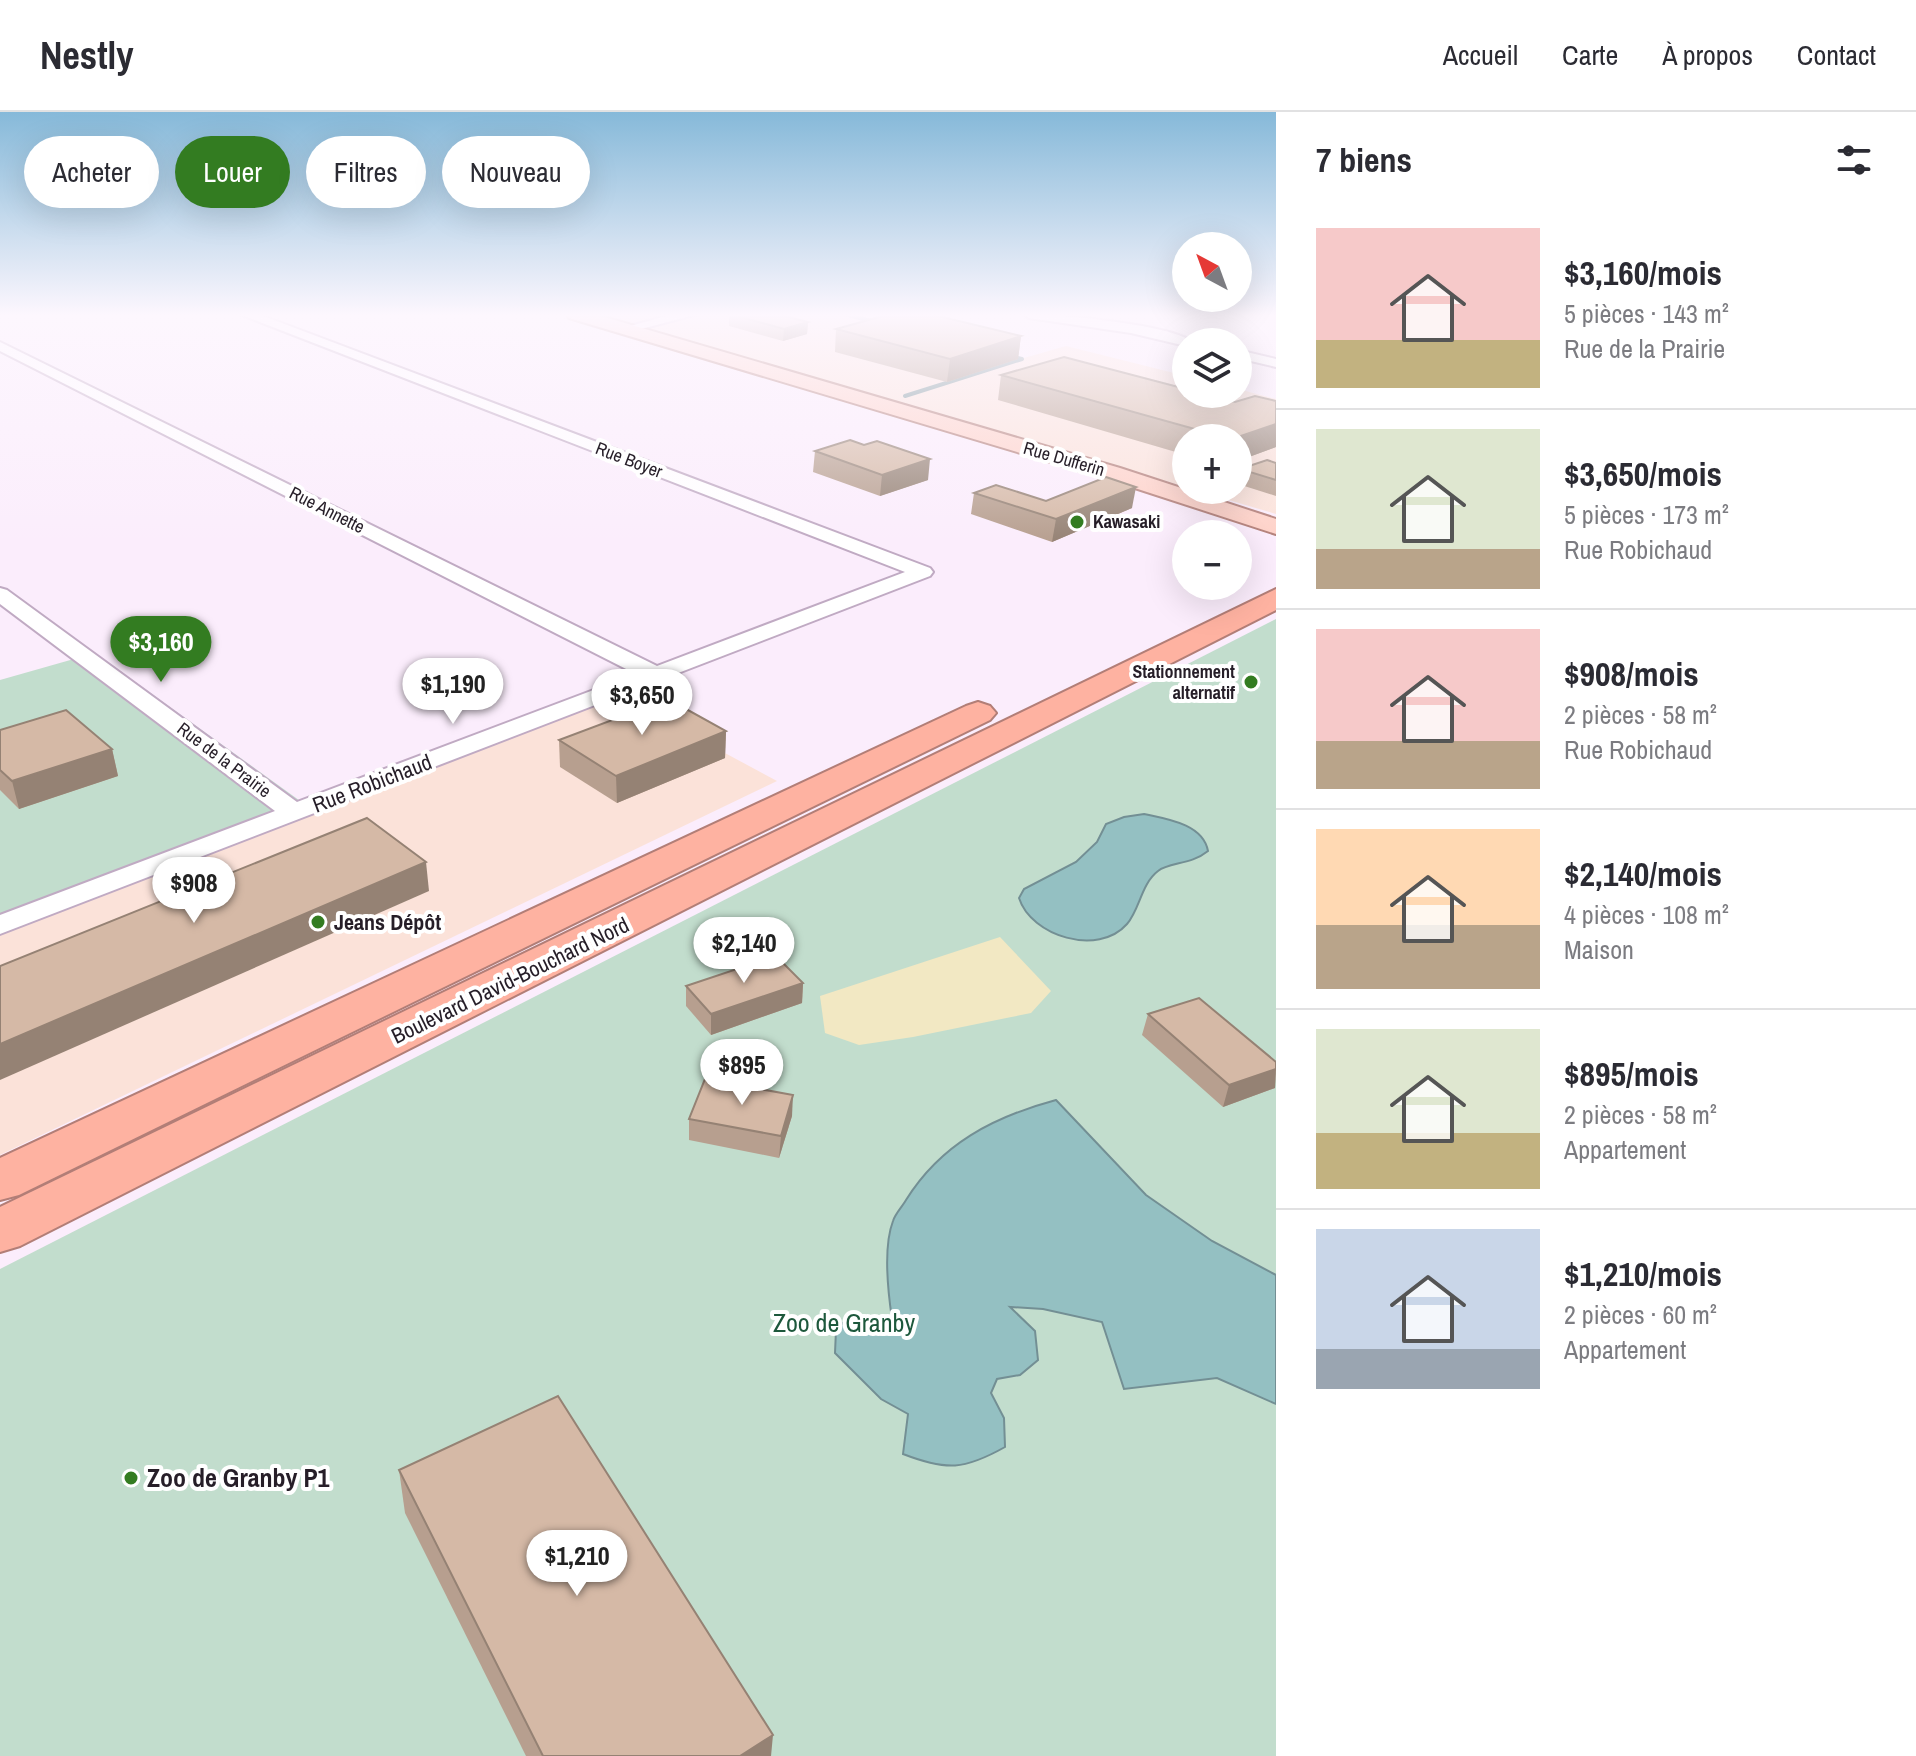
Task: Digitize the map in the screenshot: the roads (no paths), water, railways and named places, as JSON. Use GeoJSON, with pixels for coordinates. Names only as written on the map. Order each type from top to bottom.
{"type":"FeatureCollection","features":[{"type":"Feature","properties":{"kind":"highway","name":"Boulevard David-Bouchard Nord"},"geometry":{"type":"LineString","coordinates":[[0,1181],[1273,593]]}},
{"type":"Feature","properties":{"kind":"highway","name":"Boulevard David-Bouchard Nord"},"geometry":{"type":"LineString","coordinates":[[0,1231],[1273,593]]}},
{"type":"Feature","properties":{"kind":"main road","name":"Rue Dufferin"},"geometry":{"type":"LineString","coordinates":[[833,391],[1140,482],[1276,527]]}},
{"type":"Feature","properties":{"kind":"street","name":"Rue Annette"},"geometry":{"type":"LineString","coordinates":[[89,391],[655,674]]}},
{"type":"Feature","properties":{"kind":"street","name":"Rue Boyer"},"geometry":{"type":"LineString","coordinates":[[447,391],[923,572]]}},
{"type":"Feature","properties":{"kind":"street","name":"Rue Robichaud"},"geometry":{"type":"LineString","coordinates":[[0,925],[923,572]]}},
{"type":"Feature","properties":{"kind":"street","name":"Rue de la Prairie"},"geometry":{"type":"LineString","coordinates":[[0,594],[294,812]]}},
{"type":"Feature","properties":{"kind":"waterway"},"geometry":{"type":"LineString","coordinates":[[905,396],[922,391]]}},
{"type":"Feature","properties":{"kind":"place","name":"Kawasaki"},"geometry":{"type":"Point","coordinates":[1077,522]}},
{"type":"Feature","properties":{"kind":"place","name":"Stationnement alternatif"},"geometry":{"type":"Point","coordinates":[1251,682]}},
{"type":"Feature","properties":{"kind":"place","name":"Jeans Dépôt"},"geometry":{"type":"Point","coordinates":[318,922]}},
{"type":"Feature","properties":{"kind":"place","name":"Zoo de Granby P1"},"geometry":{"type":"Point","coordinates":[131,1478]}},
{"type":"Feature","properties":{"kind":"park label","name":"Zoo de Granby"},"geometry":{"type":"Point","coordinates":[844,1323]}}]}
